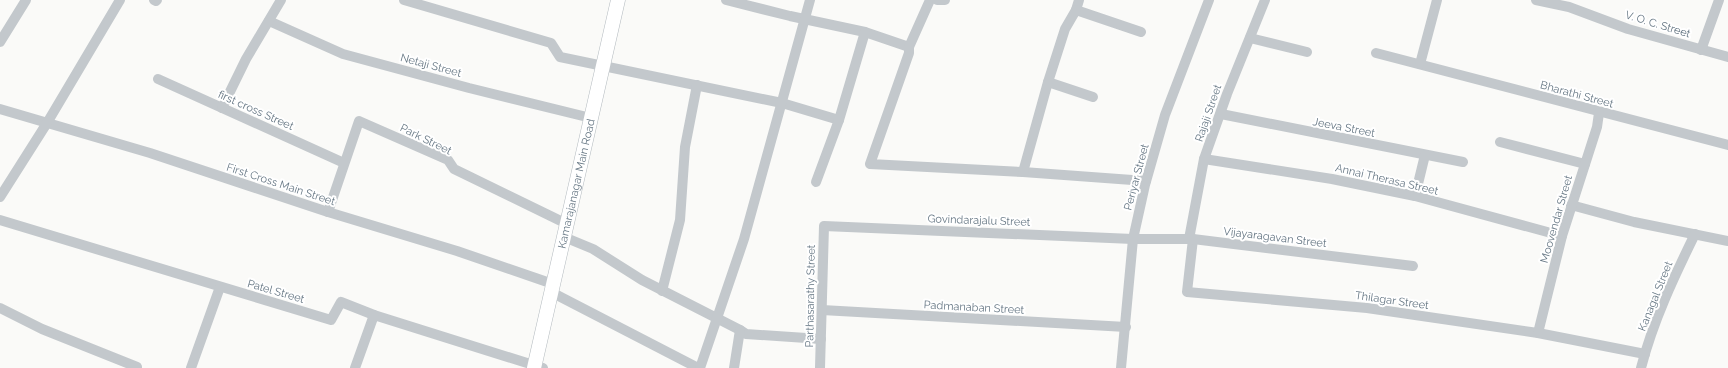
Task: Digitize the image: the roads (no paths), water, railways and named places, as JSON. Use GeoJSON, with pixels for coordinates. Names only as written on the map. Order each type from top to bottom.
{"type":"FeatureCollection","features":[{"type":"Feature","properties":{"kind":"main road","name":"Kamarajanagar Main Road"},"geometry":{"type":"LineString","coordinates":[[537,367],[552,288],[618,0]]}},
{"type":"Feature","properties":{"kind":"street"},"geometry":{"type":"LineString","coordinates":[[0,42],[26,0]]}},
{"type":"Feature","properties":{"kind":"street"},"geometry":{"type":"LineString","coordinates":[[0,197],[47,123],[120,0]]}},
{"type":"Feature","properties":{"kind":"street"},"geometry":{"type":"LineString","coordinates":[[222,108],[246,59],[281,0]]}},
{"type":"Feature","properties":{"kind":"street"},"geometry":{"type":"LineString","coordinates":[[404,0],[551,43],[560,57],[782,103],[839,120]]}},
{"type":"Feature","properties":{"kind":"street"},"geometry":{"type":"LineString","coordinates":[[726,0],[790,16],[806,18],[865,32],[909,47]]}},
{"type":"Feature","properties":{"kind":"street"},"geometry":{"type":"LineString","coordinates":[[699,368],[742,246],[810,0]]}},
{"type":"Feature","properties":{"kind":"street"},"geometry":{"type":"LineString","coordinates":[[930,0],[909,47],[909,53],[870,164],[1023,172],[1146,181]]}},
{"type":"Feature","properties":{"kind":"street"},"geometry":{"type":"LineString","coordinates":[[937,0],[945,0]]}},
{"type":"Feature","properties":{"kind":"street"},"geometry":{"type":"LineString","coordinates":[[1023,172],[1048,82],[1065,29],[1076,10],[1079,0]]}},
{"type":"Feature","properties":{"kind":"street","name":"Periyar Street"},"geometry":{"type":"LineString","coordinates":[[1121,368],[1126,327],[1133,238],[1146,181],[1165,115],[1209,0]]}},
{"type":"Feature","properties":{"kind":"street","name":"Rajaji Street"},"geometry":{"type":"LineString","coordinates":[[1191,239],[1204,159],[1227,94],[1265,0]]}},
{"type":"Feature","properties":{"kind":"street"},"geometry":{"type":"LineString","coordinates":[[1420,64],[1437,0]]}},
{"type":"Feature","properties":{"kind":"street","name":"V. O. C. Street"},"geometry":{"type":"LineString","coordinates":[[1536,0],[1569,7],[1628,29],[1728,57]]}},
{"type":"Feature","properties":{"kind":"street"},"geometry":{"type":"LineString","coordinates":[[1701,50],[1720,0]]}},
{"type":"Feature","properties":{"kind":"street"},"geometry":{"type":"LineString","coordinates":[[1076,10],[1140,32]]}},
{"type":"Feature","properties":{"kind":"street","name":"Netaji Street"},"geometry":{"type":"LineString","coordinates":[[269,21],[343,54],[469,88],[591,118]]}},
{"type":"Feature","properties":{"kind":"street"},"geometry":{"type":"LineString","coordinates":[[816,182],[839,120],[865,32]]}},
{"type":"Feature","properties":{"kind":"street"},"geometry":{"type":"LineString","coordinates":[[1250,38],[1307,52]]}},
{"type":"Feature","properties":{"kind":"street","name":"Bharathi Street"},"geometry":{"type":"LineString","coordinates":[[1376,53],[1599,113],[1728,145]]}},
{"type":"Feature","properties":{"kind":"street","name":"first cross Street"},"geometry":{"type":"LineString","coordinates":[[158,79],[344,163]]}},
{"type":"Feature","properties":{"kind":"street"},"geometry":{"type":"LineString","coordinates":[[1048,82],[1093,97]]}},
{"type":"Feature","properties":{"kind":"street"},"geometry":{"type":"LineString","coordinates":[[662,290],[680,220],[685,147],[697,85]]}},
{"type":"Feature","properties":{"kind":"street","name":"First Cross Main Street"},"geometry":{"type":"LineString","coordinates":[[0,109],[150,153],[328,212],[457,251],[552,288],[699,368]]}},
{"type":"Feature","properties":{"kind":"street","name":"Moovendar Street"},"geometry":{"type":"LineString","coordinates":[[1538,333],[1562,236],[1585,164],[1599,113]]}},
{"type":"Feature","properties":{"kind":"street","name":"Jeeva Street"},"geometry":{"type":"LineString","coordinates":[[1221,114],[1464,162]]}},
{"type":"Feature","properties":{"kind":"street","name":"Park Street"},"geometry":{"type":"LineString","coordinates":[[328,212],[359,121],[448,160],[454,169],[565,230]]}},
{"type":"Feature","properties":{"kind":"street"},"geometry":{"type":"LineString","coordinates":[[1500,142],[1585,164]]}},
{"type":"Feature","properties":{"kind":"street"},"geometry":{"type":"LineString","coordinates":[[1415,196],[1425,155]]}},
{"type":"Feature","properties":{"kind":"street","name":"Annai Therasa Street"},"geometry":{"type":"LineString","coordinates":[[1204,159],[1332,179],[1415,196],[1562,236]]}},
{"type":"Feature","properties":{"kind":"street"},"geometry":{"type":"LineString","coordinates":[[1571,205],[1634,222],[1728,241]]}},
{"type":"Feature","properties":{"kind":"street","name":"Patel Street"},"geometry":{"type":"LineString","coordinates":[[0,220],[331,320],[341,302],[374,315],[537,367]]}},
{"type":"Feature","properties":{"kind":"street","name":"Govindarajalu Street"},"geometry":{"type":"LineString","coordinates":[[824,226],[1133,238]]}},
{"type":"Feature","properties":{"kind":"street","name":"Parthasarathy Street"},"geometry":{"type":"LineString","coordinates":[[820,368],[824,226]]}},
{"type":"Feature","properties":{"kind":"street"},"geometry":{"type":"LineString","coordinates":[[565,230],[593,250],[642,280],[746,334],[821,339]]}},
{"type":"Feature","properties":{"kind":"street","name":"Kanagal Street"},"geometry":{"type":"LineString","coordinates":[[1642,368],[1645,354],[1670,285],[1695,234]]}},
{"type":"Feature","properties":{"kind":"street","name":"Vijayaragavan Street"},"geometry":{"type":"LineString","coordinates":[[1133,238],[1191,239],[1413,266]]}},
{"type":"Feature","properties":{"kind":"street","name":"Thilagar Street"},"geometry":{"type":"LineString","coordinates":[[1191,239],[1187,292],[1367,308],[1538,333],[1645,354]]}},
{"type":"Feature","properties":{"kind":"street"},"geometry":{"type":"LineString","coordinates":[[191,368],[220,286]]}},
{"type":"Feature","properties":{"kind":"street"},"geometry":{"type":"LineString","coordinates":[[0,308],[42,329],[137,367]]}},
{"type":"Feature","properties":{"kind":"street","name":"Padmanaban Street"},"geometry":{"type":"LineString","coordinates":[[822,310],[1126,327]]}},
{"type":"Feature","properties":{"kind":"street"},"geometry":{"type":"LineString","coordinates":[[355,368],[374,315]]}},
{"type":"Feature","properties":{"kind":"street"},"geometry":{"type":"LineString","coordinates":[[734,368],[740,330]]}}]}
